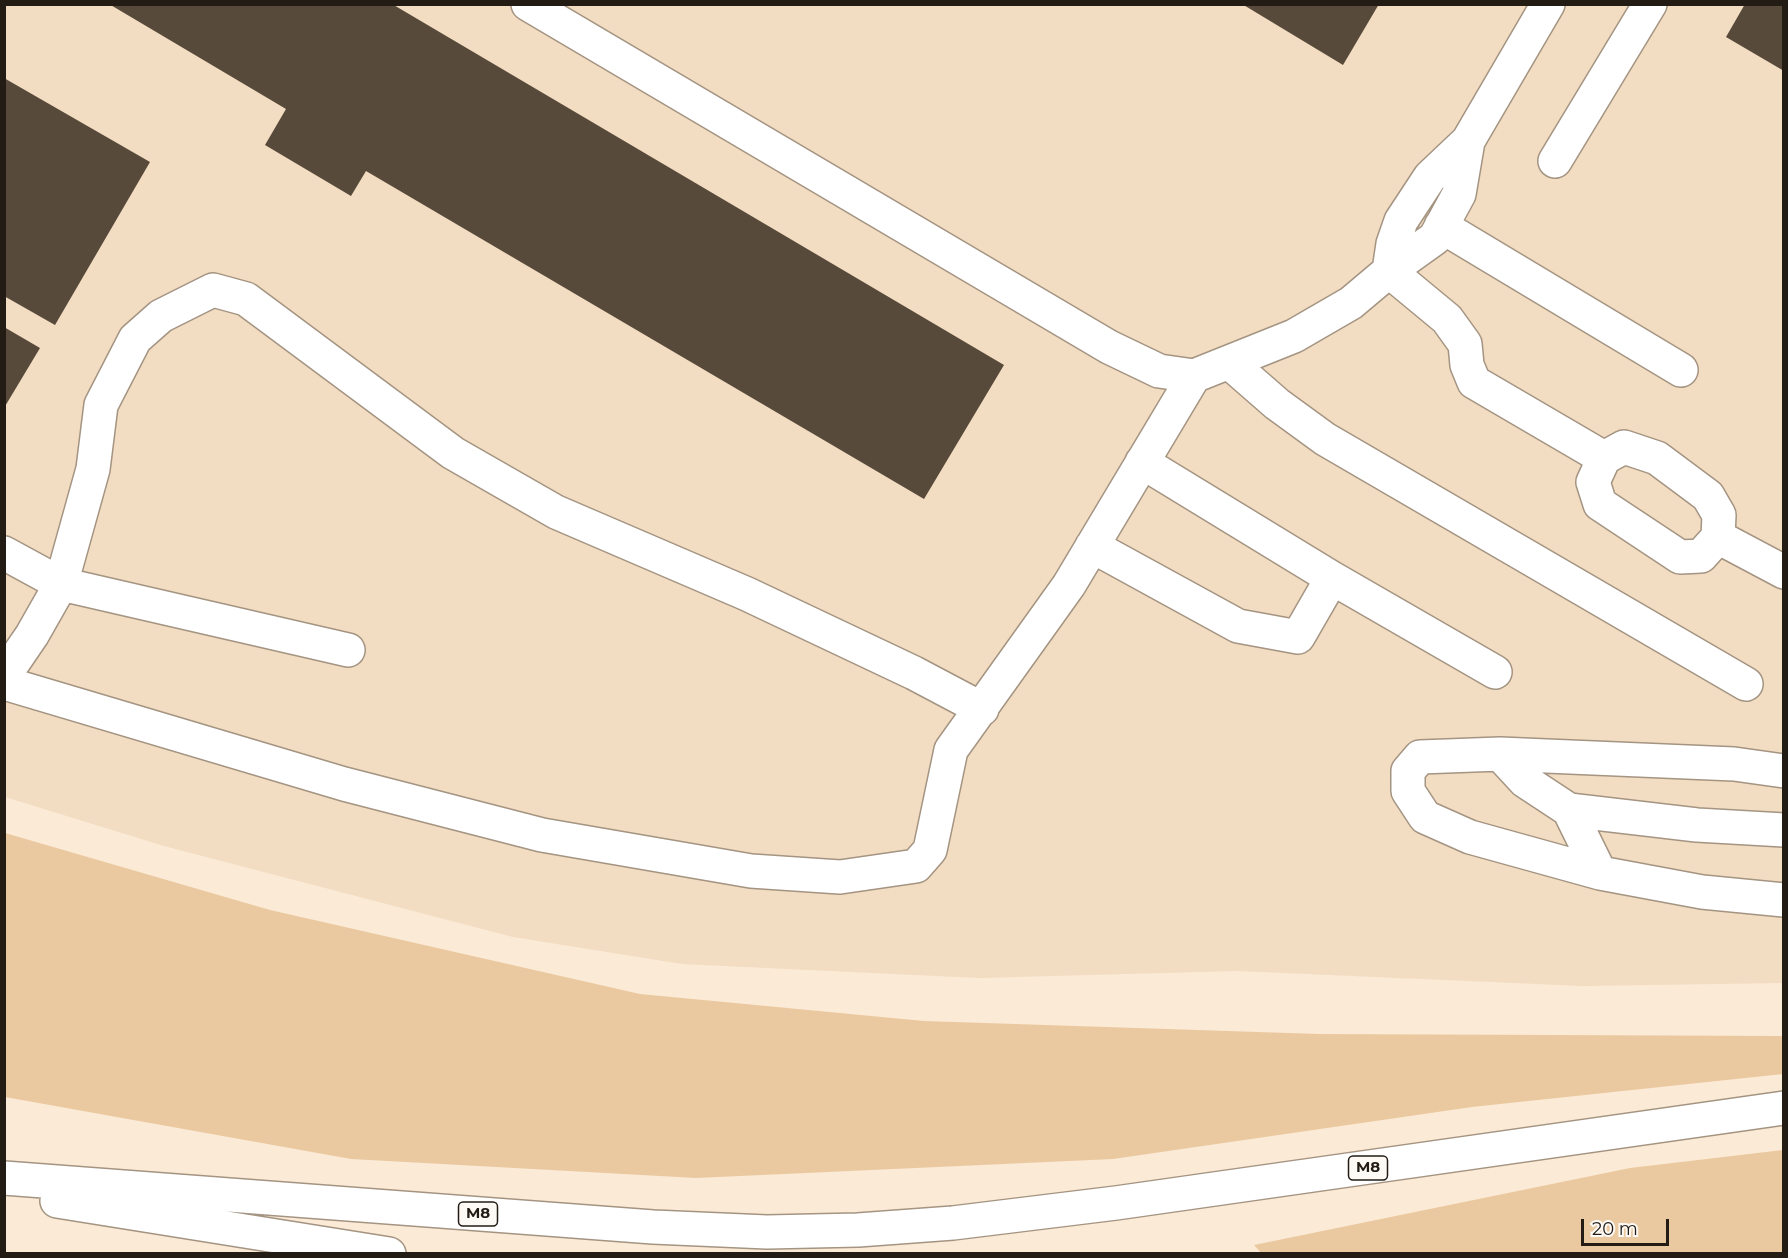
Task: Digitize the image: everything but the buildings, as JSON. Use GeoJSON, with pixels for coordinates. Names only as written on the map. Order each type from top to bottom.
{"type":"FeatureCollection","features":[{"type":"Feature","properties":{"kind":"main road"},"geometry":{"type":"LineString","coordinates":[[528,4],[1109,347],[1159,371],[1194,376],[1294,336],[1342,308],[1435,238],[1459,194],[1468,141]]}},
{"type":"Feature","properties":{"kind":"main road"},"geometry":{"type":"LineString","coordinates":[[1389,271],[1393,244],[1401,221],[1430,177],[1468,141],[1548,4]]}},
{"type":"Feature","properties":{"kind":"main road"},"geometry":{"type":"LineString","coordinates":[[1555,161],[1650,4]]}},
{"type":"Feature","properties":{"kind":"main road"},"geometry":{"type":"LineString","coordinates":[[1441,226],[1681,370]]}},
{"type":"Feature","properties":{"kind":"main road"},"geometry":{"type":"LineString","coordinates":[[1389,271],[1447,319],[1465,344],[1467,365],[1474,382],[1604,458]]}},
{"type":"Feature","properties":{"kind":"main road"},"geometry":{"type":"LineString","coordinates":[[4,676],[32,635],[61,584],[93,469],[100,405],[135,339],[161,316],[213,290],[246,299],[453,453],[556,512],[747,594],[914,673],[982,710]]}},
{"type":"Feature","properties":{"kind":"main road"},"geometry":{"type":"LineString","coordinates":[[1230,363],[1277,404],[1325,439],[1746,684]]}},
{"type":"Feature","properties":{"kind":"main road"},"geometry":{"type":"LineString","coordinates":[[4,683],[344,784],[542,835],[751,871],[840,877],[916,866],[930,850],[951,750],[982,710],[1069,585],[1194,376]]}},
{"type":"Feature","properties":{"kind":"main road"},"geometry":{"type":"LineString","coordinates":[[1624,447],[1657,458],[1708,496],[1719,515],[1718,537],[1701,556],[1680,557],[1600,504],[1593,482],[1604,458],[1624,447]]}},
{"type":"Feature","properties":{"kind":"main road"},"geometry":{"type":"LineString","coordinates":[[1142,462],[1332,578],[1495,672]]}},
{"type":"Feature","properties":{"kind":"main road"},"geometry":{"type":"LineString","coordinates":[[1718,537],[1784,572]]}},
{"type":"Feature","properties":{"kind":"main road"},"geometry":{"type":"LineString","coordinates":[[1092,546],[1238,626],[1298,637],[1332,578]]}},
{"type":"Feature","properties":{"kind":"main road"},"geometry":{"type":"LineString","coordinates":[[4,553],[61,584],[348,650]]}},
{"type":"Feature","properties":{"kind":"main road"},"geometry":{"type":"LineString","coordinates":[[1784,771],[1734,764],[1500,754],[1420,758],[1408,771],[1408,791],[1425,817],[1461,833],[1600,873],[1702,892],[1784,900]]}},
{"type":"Feature","properties":{"kind":"main road"},"geometry":{"type":"LineString","coordinates":[[1500,754],[1525,782],[1569,810],[1697,825],[1784,830]]}},
{"type":"Feature","properties":{"kind":"main road"},"geometry":{"type":"LineString","coordinates":[[1569,810],[1600,873]]}},
{"type":"Feature","properties":{"kind":"main road","name":"M8"},"geometry":{"type":"LineString","coordinates":[[4,1178],[652,1227],[767,1232],[858,1230],[953,1223],[1116,1203],[1618,1129],[1784,1108]]}},
{"type":"Feature","properties":{"kind":"main road"},"geometry":{"type":"LineString","coordinates":[[4,1192],[389,1254]]}},
{"type":"Feature","properties":{"kind":"shaded area"},"geometry":{"type":"Polygon","coordinates":[[[4,5],[1783,5],[1783,983],[1583,986],[1237,971],[979,978],[682,964],[513,937],[164,846],[5,797],[4,5]]]}},
{"type":"Feature","properties":{"kind":"shaded area"},"geometry":{"type":"Polygon","coordinates":[[[5,833],[270,910],[640,994],[924,1021],[1319,1034],[1783,1036],[1783,1074],[1472,1107],[1113,1159],[696,1178],[351,1159],[5,1097],[5,833]]]}},
{"type":"Feature","properties":{"kind":"shaded area"},"geometry":{"type":"Polygon","coordinates":[[[1783,1150],[1783,1253],[1262,1254],[1254,1245],[1630,1168],[1783,1150]]]}}]}
